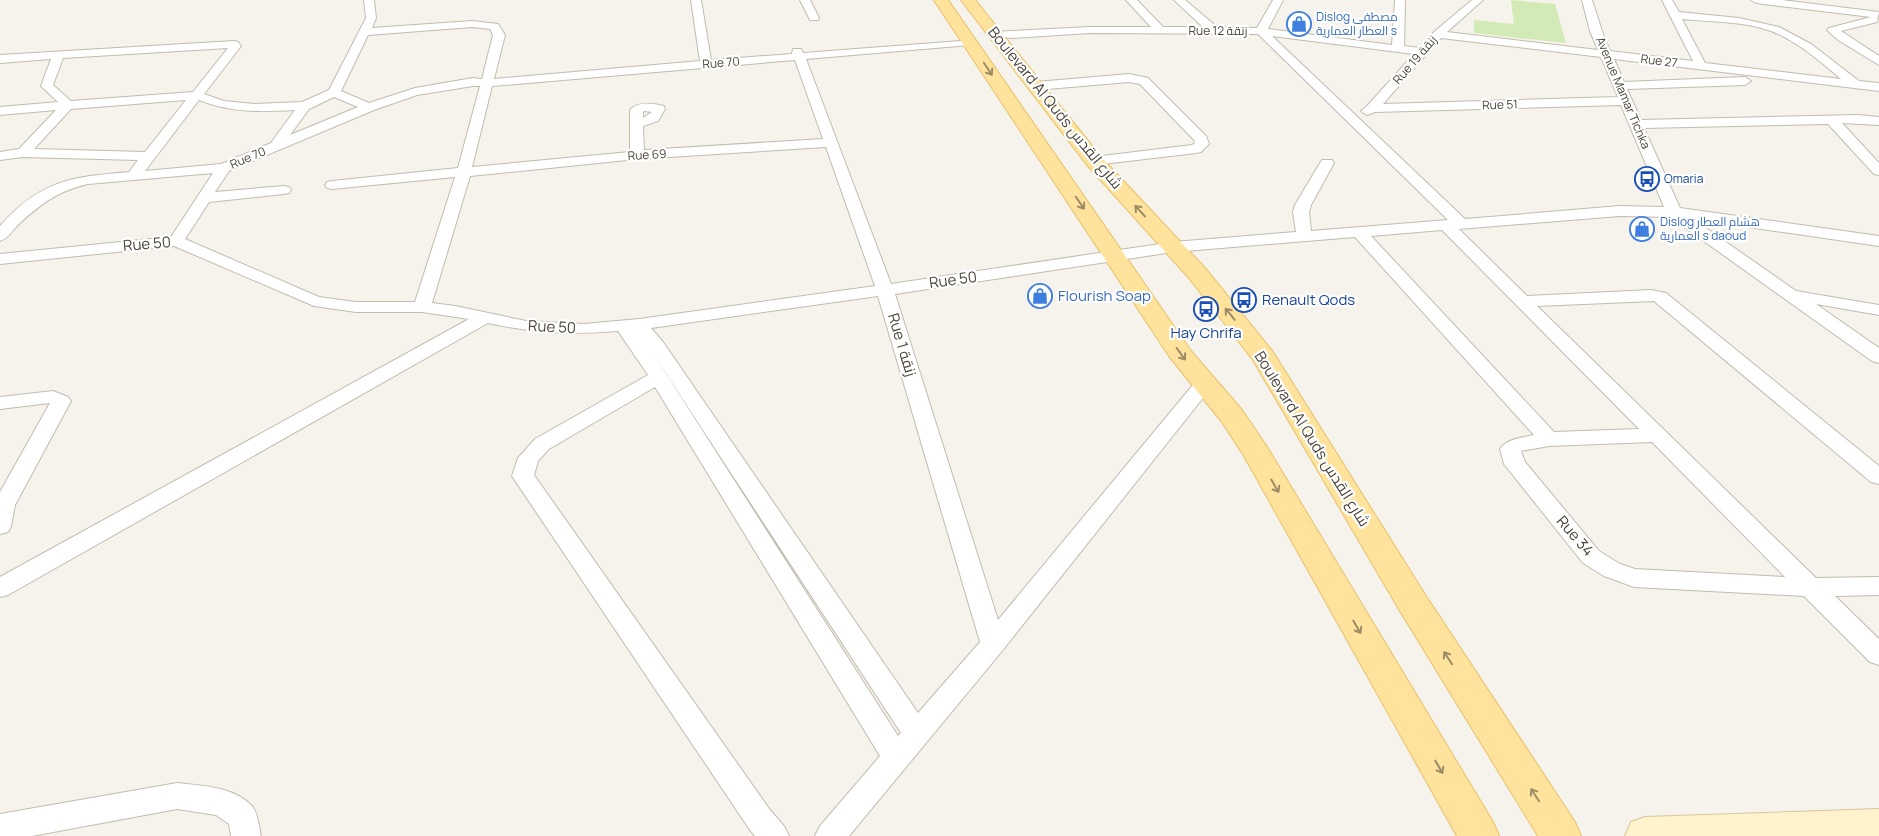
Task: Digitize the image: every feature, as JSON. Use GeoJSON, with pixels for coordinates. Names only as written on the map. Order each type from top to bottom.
{"type":"FeatureCollection","features":[{"type":"Feature","properties":{"kind":"main road","name":"Boulevard Al Quds شارع القدس"},"geometry":{"type":"LineString","coordinates":[[941,0],[1182,356],[1232,416],[1257,454],[1480,836]]}},
{"type":"Feature","properties":{"kind":"main road","name":"Boulevard Al Quds شارع القدس"},"geometry":{"type":"LineString","coordinates":[[968,0],[1002,36],[1036,86],[1094,161],[1197,273],[1264,357],[1412,602],[1561,836]]}},
{"type":"Feature","properties":{"kind":"street"},"geometry":{"type":"LineString","coordinates":[[335,92],[335,88],[371,18],[369,0]]}},
{"type":"Feature","properties":{"kind":"street"},"geometry":{"type":"LineString","coordinates":[[696,0],[706,61]]}},
{"type":"Feature","properties":{"kind":"street"},"geometry":{"type":"LineString","coordinates":[[805,0],[814,18]]}},
{"type":"Feature","properties":{"kind":"street"},"geometry":{"type":"LineString","coordinates":[[1131,0],[1161,31]]}},
{"type":"Feature","properties":{"kind":"street"},"geometry":{"type":"LineString","coordinates":[[1179,0],[1214,31]]}},
{"type":"Feature","properties":{"kind":"street"},"geometry":{"type":"LineString","coordinates":[[1278,0],[1261,31],[1352,119],[1524,301],[1879,655]]}},
{"type":"Feature","properties":{"kind":"street"},"geometry":{"type":"LineString","coordinates":[[1398,48],[1400,0]]}},
{"type":"Feature","properties":{"kind":"street","name":"Rue 19 زنقة"},"geometry":{"type":"LineString","coordinates":[[1352,119],[1373,108],[1438,34],[1478,0]]}},
{"type":"Feature","properties":{"kind":"street","name":"Avenue Mamar Tichka"},"geometry":{"type":"LineString","coordinates":[[1587,0],[1596,31],[1674,212]]}},
{"type":"Feature","properties":{"kind":"street"},"geometry":{"type":"LineString","coordinates":[[1667,0],[1701,66]]}},
{"type":"Feature","properties":{"kind":"street"},"geometry":{"type":"LineString","coordinates":[[1756,0],[1879,17]]}},
{"type":"Feature","properties":{"kind":"street"},"geometry":{"type":"LineString","coordinates":[[1675,15],[1744,23],[1775,29],[1828,61],[1855,84]]}},
{"type":"Feature","properties":{"kind":"street"},"geometry":{"type":"LineString","coordinates":[[1879,17],[1833,30],[1842,38],[1879,61]]}},
{"type":"Feature","properties":{"kind":"street"},"geometry":{"type":"LineString","coordinates":[[365,32],[457,24],[494,26],[499,36],[483,81],[464,172],[422,307]]}},
{"type":"Feature","properties":{"kind":"street","name":"Rue 12 زنقة"},"geometry":{"type":"LineString","coordinates":[[1002,36],[1090,30],[1261,31],[1424,52]]}},
{"type":"Feature","properties":{"kind":"street","name":"Rue 27"},"geometry":{"type":"LineString","coordinates":[[1438,34],[1879,87]]}},
{"type":"Feature","properties":{"kind":"street","name":"Rue 70"},"geometry":{"type":"LineString","coordinates":[[0,236],[6,222],[44,195],[64,185],[88,180],[224,168],[369,107],[424,89],[483,81],[967,39]]}},
{"type":"Feature","properties":{"kind":"street"},"geometry":{"type":"LineString","coordinates":[[0,58],[234,44],[235,46],[133,176]]}},
{"type":"Feature","properties":{"kind":"street","name":"Rue 1 زنقة"},"geometry":{"type":"LineString","coordinates":[[798,54],[885,290],[993,644]]}},
{"type":"Feature","properties":{"kind":"street"},"geometry":{"type":"LineString","coordinates":[[58,55],[47,86],[68,105]]}},
{"type":"Feature","properties":{"kind":"street"},"geometry":{"type":"LineString","coordinates":[[1036,86],[1129,78],[1144,81],[1201,140],[1202,144],[1196,149],[1094,161]]}},
{"type":"Feature","properties":{"kind":"street"},"geometry":{"type":"LineString","coordinates":[[1620,86],[1806,79]]}},
{"type":"Feature","properties":{"kind":"street"},"geometry":{"type":"LineString","coordinates":[[0,111],[196,95],[222,105],[254,108],[304,106],[335,92],[369,107]]}},
{"type":"Feature","properties":{"kind":"street","name":"Rue 51"},"geometry":{"type":"LineString","coordinates":[[1373,108],[1626,101]]}},
{"type":"Feature","properties":{"kind":"street"},"geometry":{"type":"LineString","coordinates":[[23,153],[68,105]]}},
{"type":"Feature","properties":{"kind":"street"},"geometry":{"type":"LineString","coordinates":[[276,146],[304,106]]}},
{"type":"Feature","properties":{"kind":"street"},"geometry":{"type":"LineString","coordinates":[[1832,120],[1879,171]]}},
{"type":"Feature","properties":{"kind":"street"},"geometry":{"type":"LineString","coordinates":[[1636,124],[1832,120],[1879,121]]}},
{"type":"Feature","properties":{"kind":"street"},"geometry":{"type":"LineString","coordinates":[[636,155],[637,124]]}},
{"type":"Feature","properties":{"kind":"street","name":"Rue 69"},"geometry":{"type":"LineString","coordinates":[[332,185],[636,155],[831,143]]}},
{"type":"Feature","properties":{"kind":"street"},"geometry":{"type":"LineString","coordinates":[[0,156],[23,153],[149,156]]}},
{"type":"Feature","properties":{"kind":"street"},"geometry":{"type":"LineString","coordinates":[[1304,235],[1301,212],[1303,205],[1327,163]]}},
{"type":"Feature","properties":{"kind":"street"},"geometry":{"type":"LineString","coordinates":[[176,241],[224,168]]}},
{"type":"Feature","properties":{"kind":"street"},"geometry":{"type":"LineString","coordinates":[[204,198],[284,190]]}},
{"type":"Feature","properties":{"kind":"street","name":"Rue 50"},"geometry":{"type":"LineString","coordinates":[[0,259],[176,241],[314,301],[356,307],[422,307],[455,311],[526,326],[554,328],[631,325],[1174,247],[1452,223],[1620,211],[1674,212],[1879,242]]}},
{"type":"Feature","properties":{"kind":"street"},"geometry":{"type":"LineString","coordinates":[[1674,212],[1879,357]]}},
{"type":"Feature","properties":{"kind":"street"},"geometry":{"type":"LineString","coordinates":[[1358,231],[1549,440]]}},
{"type":"Feature","properties":{"kind":"street"},"geometry":{"type":"LineString","coordinates":[[1524,301],[1651,295],[1660,297],[1879,477]]}},
{"type":"Feature","properties":{"kind":"street"},"geometry":{"type":"LineString","coordinates":[[1793,296],[1879,310]]}},
{"type":"Feature","properties":{"kind":"street"},"geometry":{"type":"LineString","coordinates":[[0,588],[486,317]]}},
{"type":"Feature","properties":{"kind":"street"},"geometry":{"type":"LineString","coordinates":[[631,325],[640,348],[657,378],[897,758]]}},
{"type":"Feature","properties":{"kind":"street"},"geometry":{"type":"LineString","coordinates":[[631,325],[656,346],[916,733]]}},
{"type":"Feature","properties":{"kind":"street"},"geometry":{"type":"LineString","coordinates":[[657,378],[542,444],[529,456],[523,470],[523,476],[754,812],[774,836]]}},
{"type":"Feature","properties":{"kind":"street"},"geometry":{"type":"LineString","coordinates":[[830,836],[993,644],[1204,384]]}},
{"type":"Feature","properties":{"kind":"street"},"geometry":{"type":"LineString","coordinates":[[0,403],[53,397],[60,402],[4,505],[0,526]]}},
{"type":"Feature","properties":{"kind":"street","name":"Rue 34"},"geometry":{"type":"LineString","coordinates":[[1657,435],[1549,440],[1514,446],[1510,449],[1515,464],[1591,557],[1612,570],[1634,578],[1662,580],[1812,587],[1879,586]]}},
{"type":"Feature","properties":{"kind":"street"},"geometry":{"type":"LineString","coordinates":[[0,828],[177,796],[222,802],[242,816],[246,836]]}},
{"type":"Feature","properties":{"kind":"street"},"geometry":{"type":"LineString","coordinates":[[1645,836],[1879,828]]}},
{"type":"Feature","properties":{"kind":"green space"},"geometry":{"type":"Polygon","coordinates":[[[1511,0],[1555,4],[1566,43],[1474,33],[1474,20],[1514,24],[1511,0]]]}},
{"type":"Feature","properties":{"kind":"place","name":"Dislog مصطفى العطار العمارية s"},"geometry":{"type":"Point","coordinates":[1299,24]}},
{"type":"Feature","properties":{"kind":"place","name":"Omaria"},"geometry":{"type":"Point","coordinates":[1647,179]}},
{"type":"Feature","properties":{"kind":"place","name":"Dislog هشام العطار العمارية s daoud"},"geometry":{"type":"Point","coordinates":[1642,229]}},
{"type":"Feature","properties":{"kind":"place","name":"Flourish Soap"},"geometry":{"type":"Point","coordinates":[1040,296]}},
{"type":"Feature","properties":{"kind":"place","name":"Renault Qods"},"geometry":{"type":"Point","coordinates":[1244,300]}},
{"type":"Feature","properties":{"kind":"place","name":"Hay Chrifa"},"geometry":{"type":"Point","coordinates":[1206,309]}}]}
